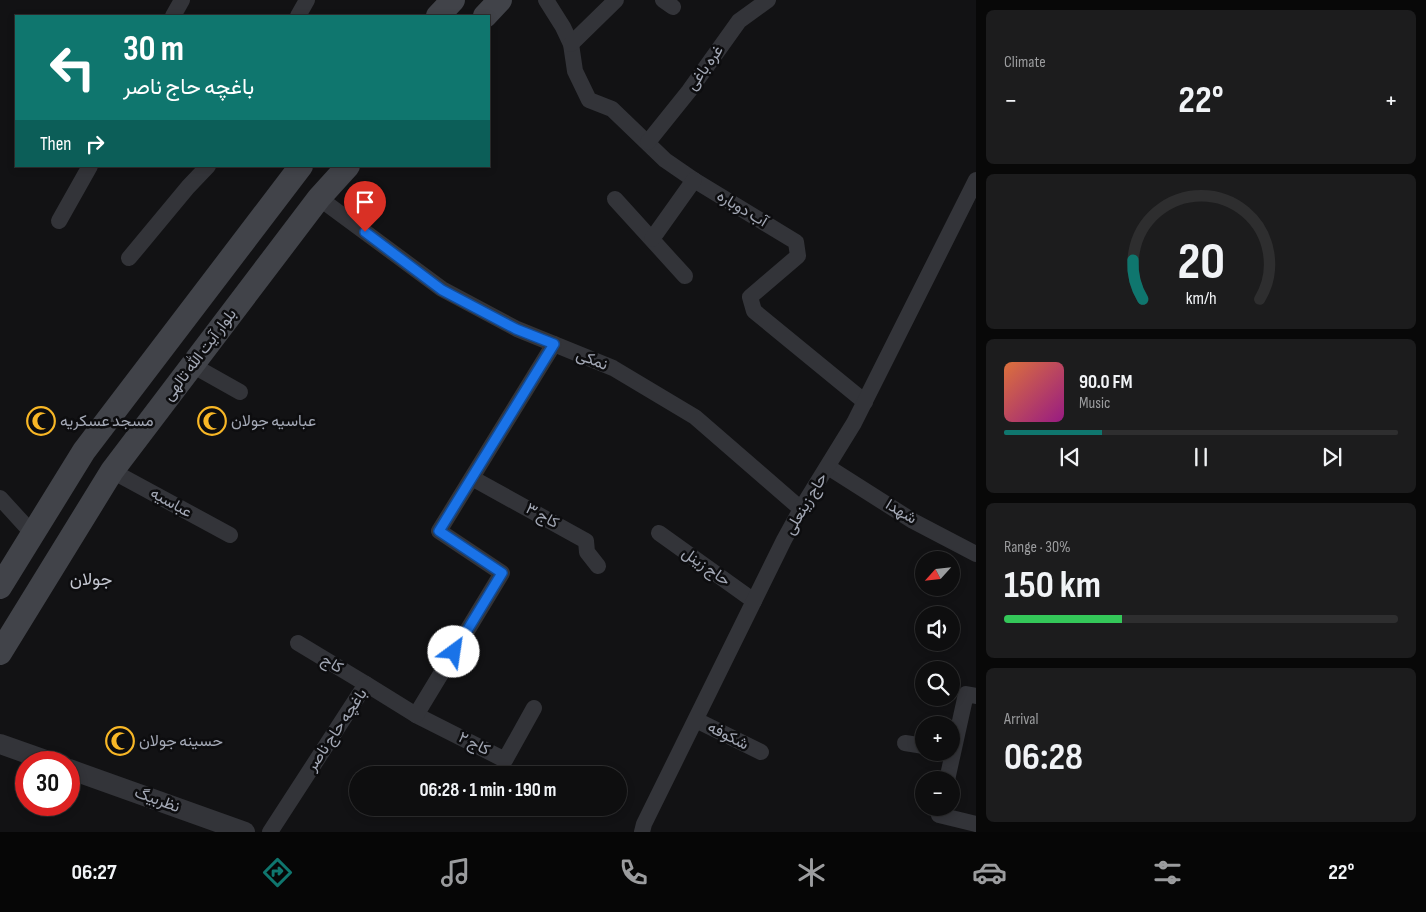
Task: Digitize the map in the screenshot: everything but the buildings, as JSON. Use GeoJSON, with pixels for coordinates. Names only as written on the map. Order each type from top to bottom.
{"type":"FeatureCollection","features":[{"type":"Feature","properties":{"kind":"main road"},"geometry":{"type":"LineString","coordinates":[[439,15],[453,0]]}},
{"type":"Feature","properties":{"kind":"main road"},"geometry":{"type":"LineString","coordinates":[[486,15],[500,0]]}},
{"type":"Feature","properties":{"kind":"main road"},"geometry":{"type":"LineString","coordinates":[[0,587],[84,451],[300,167]]}},
{"type":"Feature","properties":{"kind":"main road","name":"بلوار آیت الله تالهی"},"geometry":{"type":"LineString","coordinates":[[0,653],[112,471],[319,198],[347,167]]}},
{"type":"Feature","properties":{"kind":"main road"},"geometry":{"type":"LineString","coordinates":[[84,451],[112,471]]}},
{"type":"Feature","properties":{"kind":"street"},"geometry":{"type":"LineString","coordinates":[[174,15],[182,0]]}},
{"type":"Feature","properties":{"kind":"street"},"geometry":{"type":"LineString","coordinates":[[299,15],[307,0]]}},
{"type":"Feature","properties":{"kind":"street","name":"آب دوباره"},"geometry":{"type":"LineString","coordinates":[[546,0],[563,26],[571,44],[575,71],[589,100],[612,109],[665,160],[694,180],[796,242],[798,256],[750,297],[754,311],[865,402]]}},
{"type":"Feature","properties":{"kind":"street"},"geometry":{"type":"LineString","coordinates":[[571,44],[616,0]]}},
{"type":"Feature","properties":{"kind":"street","name":"غره باغی"},"geometry":{"type":"LineString","coordinates":[[648,142],[689,91],[739,21],[768,0]]}},
{"type":"Feature","properties":{"kind":"street"},"geometry":{"type":"LineString","coordinates":[[60,221],[89,167]]}},
{"type":"Feature","properties":{"kind":"street"},"geometry":{"type":"LineString","coordinates":[[129,258],[207,167]]}},
{"type":"Feature","properties":{"kind":"street"},"geometry":{"type":"LineString","coordinates":[[652,239],[694,180]]}},
{"type":"Feature","properties":{"kind":"street","name":"حاج زینعلی"},"geometry":{"type":"LineString","coordinates":[[642,832],[644,824],[801,509],[828,467],[865,402],[976,180]]}},
{"type":"Feature","properties":{"kind":"street","name":"نمکی"},"geometry":{"type":"LineString","coordinates":[[319,198],[442,290],[516,329],[613,368],[695,417],[801,509]]}},
{"type":"Feature","properties":{"kind":"street"},"geometry":{"type":"LineString","coordinates":[[615,199],[685,276]]}},
{"type":"Feature","properties":{"kind":"street"},"geometry":{"type":"LineString","coordinates":[[416,715],[502,573],[439,531],[554,344]]}},
{"type":"Feature","properties":{"kind":"street"},"geometry":{"type":"LineString","coordinates":[[192,365],[240,392]]}},
{"type":"Feature","properties":{"kind":"street","name":"شهدا"},"geometry":{"type":"LineString","coordinates":[[828,467],[913,521],[976,554]]}},
{"type":"Feature","properties":{"kind":"street","name":"عباسیه"},"geometry":{"type":"LineString","coordinates":[[112,471],[230,535]]}},
{"type":"Feature","properties":{"kind":"street","name":"کاج ۳"},"geometry":{"type":"LineString","coordinates":[[472,478],[586,541],[587,552],[598,566]]}},
{"type":"Feature","properties":{"kind":"street"},"geometry":{"type":"LineString","coordinates":[[0,498],[33,534]]}},
{"type":"Feature","properties":{"kind":"street","name":"حاج زینل"},"geometry":{"type":"LineString","coordinates":[[659,533],[754,601]]}},
{"type":"Feature","properties":{"kind":"street","name":"کاج"},"geometry":{"type":"LineString","coordinates":[[298,644],[366,684]]}},
{"type":"Feature","properties":{"kind":"street","name":"باغچه حاج ناصر"},"geometry":{"type":"LineString","coordinates":[[270,832],[366,684],[416,715]]}},
{"type":"Feature","properties":{"kind":"street"},"geometry":{"type":"LineString","coordinates":[[960,718],[966,694],[976,696]]}},
{"type":"Feature","properties":{"kind":"street","name":"کاج ۲"},"geometry":{"type":"LineString","coordinates":[[416,715],[505,760],[534,708]]}},
{"type":"Feature","properties":{"kind":"street","name":"شکوفه"},"geometry":{"type":"LineString","coordinates":[[696,720],[761,752]]}},
{"type":"Feature","properties":{"kind":"street"},"geometry":{"type":"LineString","coordinates":[[905,743],[915,745]]}},
{"type":"Feature","properties":{"kind":"street"},"geometry":{"type":"LineString","coordinates":[[0,744],[20,751]]}},
{"type":"Feature","properties":{"kind":"street","name":"نظربیگ"},"geometry":{"type":"LineString","coordinates":[[80,773],[245,832]]}},
{"type":"Feature","properties":{"kind":"street"},"geometry":{"type":"LineString","coordinates":[[943,816],[976,824]]}},
{"type":"Feature","properties":{"kind":"place","name":"مسجد عسکریه"},"geometry":{"type":"Point","coordinates":[41,421]}},
{"type":"Feature","properties":{"kind":"place","name":"عباسیه جولان"},"geometry":{"type":"Point","coordinates":[212,421]}},
{"type":"Feature","properties":{"kind":"place","name":"حسینه جولان"},"geometry":{"type":"Point","coordinates":[120,741]}},
{"type":"Feature","properties":{"kind":"district","name":"جولان"},"geometry":{"type":"Point","coordinates":[91,579]}},
{"type":"Feature","properties":{"kind":"route"},"geometry":{"type":"LineString","coordinates":[[365,232],[442,290],[516,329],[554,344],[439,531],[502,573],[454,652]]}}]}
